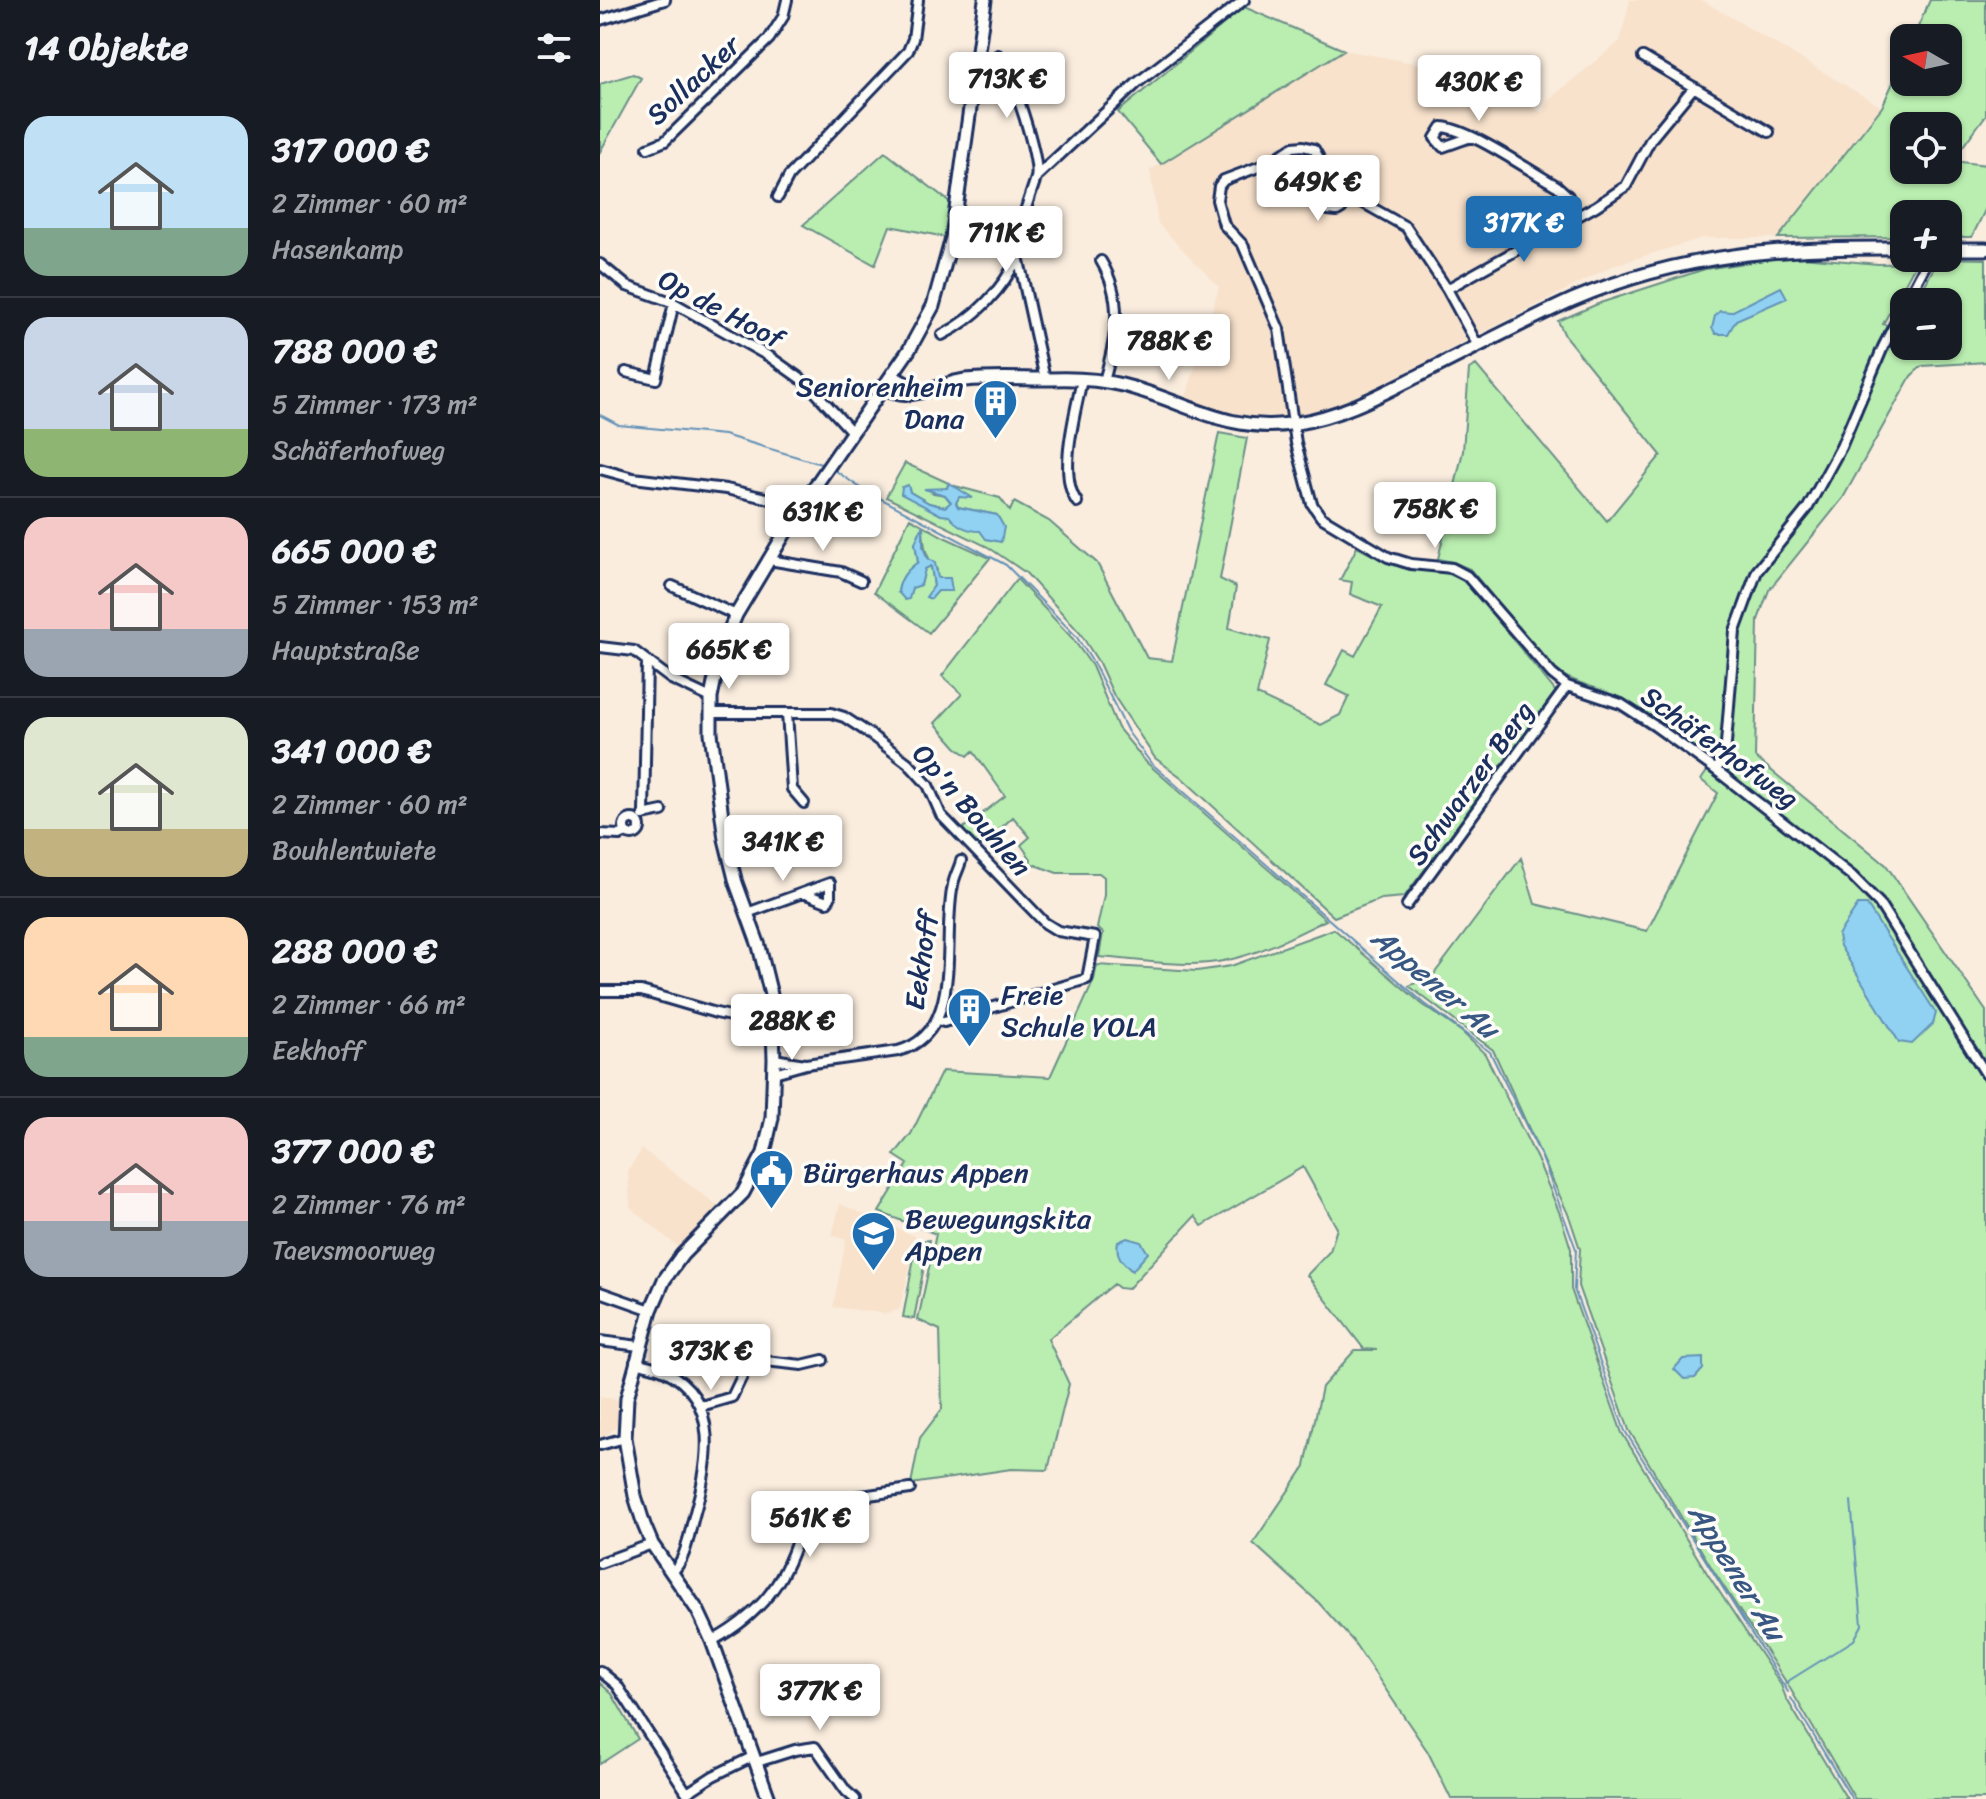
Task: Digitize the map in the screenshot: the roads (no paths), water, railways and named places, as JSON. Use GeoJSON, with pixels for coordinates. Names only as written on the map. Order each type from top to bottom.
{"type":"FeatureCollection","features":[{"type":"Feature","properties":{"kind":"main road"},"geometry":{"type":"LineString","coordinates":[[769,1799],[712,1641],[698,1611],[652,1544],[635,1496],[625,1438],[627,1398],[635,1362],[664,1280],[682,1255],[743,1193],[757,1169],[770,1127],[774,1025],[767,971],[725,839],[710,713],[711,698],[720,653],[736,615],[800,508],[892,376],[930,312],[947,260],[956,214],[985,0]]}},
{"type":"Feature","properties":{"kind":"main road"},"geometry":{"type":"LineString","coordinates":[[884,387],[893,393],[920,392],[963,381],[1082,379],[1141,390],[1212,418],[1254,424],[1293,424],[1347,411],[1573,300],[1682,264],[1734,254],[1801,248],[1890,248]]}},
{"type":"Feature","properties":{"kind":"main road"},"geometry":{"type":"LineString","coordinates":[[1962,249],[1986,249]]}},
{"type":"Feature","properties":{"kind":"main road"},"geometry":{"type":"LineString","coordinates":[[892,376],[920,392]]}},
{"type":"Feature","properties":{"kind":"street"},"geometry":{"type":"LineString","coordinates":[[600,20],[665,0]]}},
{"type":"Feature","properties":{"kind":"street","name":"Sollacker"},"geometry":{"type":"LineString","coordinates":[[648,148],[665,141],[769,39],[783,17],[787,0]]}},
{"type":"Feature","properties":{"kind":"street"},"geometry":{"type":"LineString","coordinates":[[778,197],[789,176],[908,51],[913,39],[918,0]]}},
{"type":"Feature","properties":{"kind":"street"},"geometry":{"type":"LineString","coordinates":[[1037,176],[1137,83],[1244,0]]}},
{"type":"Feature","properties":{"kind":"street"},"geometry":{"type":"LineString","coordinates":[[998,55],[1008,69],[1036,158],[1037,176],[1019,235],[1018,256],[1045,379]]}},
{"type":"Feature","properties":{"kind":"street"},"geometry":{"type":"LineString","coordinates":[[1643,57],[1769,132]]}},
{"type":"Feature","properties":{"kind":"street"},"geometry":{"type":"LineString","coordinates":[[1447,289],[1626,186],[1651,139],[1694,87]]}},
{"type":"Feature","properties":{"kind":"street"},"geometry":{"type":"LineString","coordinates":[[1471,137],[1557,186],[1582,213]]}},
{"type":"Feature","properties":{"kind":"street","name":"Schäferhofweg"},"geometry":{"type":"LineString","coordinates":[[1335,187],[1321,157],[1314,149],[1303,146],[1293,147],[1269,163],[1224,180],[1217,192],[1224,225],[1243,245],[1279,329],[1293,424],[1312,504],[1321,517],[1388,557],[1411,564],[1452,568],[1467,576],[1552,674],[1567,686],[1621,704],[1716,770],[1852,876],[1879,903],[1986,1074]]}},
{"type":"Feature","properties":{"kind":"street"},"geometry":{"type":"LineString","coordinates":[[1347,194],[1342,208],[1337,211],[1328,210],[1324,205],[1335,187],[1406,227],[1447,289],[1478,346]]}},
{"type":"Feature","properties":{"kind":"street"},"geometry":{"type":"LineString","coordinates":[[942,335],[960,324],[994,294],[1008,277],[1018,256]]}},
{"type":"Feature","properties":{"kind":"street"},"geometry":{"type":"LineString","coordinates":[[1101,261],[1115,294],[1118,317],[1104,381]]}},
{"type":"Feature","properties":{"kind":"street","name":"Op de Hoof"},"geometry":{"type":"LineString","coordinates":[[600,264],[627,286],[674,303],[770,357],[808,384],[852,432]]}},
{"type":"Feature","properties":{"kind":"street"},"geometry":{"type":"LineString","coordinates":[[626,372],[656,379],[674,303]]}},
{"type":"Feature","properties":{"kind":"street"},"geometry":{"type":"LineString","coordinates":[[1716,770],[1725,756],[1735,631],[1757,571],[1807,509],[1841,447],[1890,333]]}},
{"type":"Feature","properties":{"kind":"street"},"geometry":{"type":"LineString","coordinates":[[1077,502],[1068,487],[1082,379]]}},
{"type":"Feature","properties":{"kind":"street"},"geometry":{"type":"LineString","coordinates":[[600,469],[633,478],[726,489],[800,508]]}},
{"type":"Feature","properties":{"kind":"street"},"geometry":{"type":"LineString","coordinates":[[770,557],[775,561],[841,572],[861,581]]}},
{"type":"Feature","properties":{"kind":"street"},"geometry":{"type":"LineString","coordinates":[[672,586],[736,615]]}},
{"type":"Feature","properties":{"kind":"street"},"geometry":{"type":"LineString","coordinates":[[600,647],[634,651],[671,679],[711,698]]}},
{"type":"Feature","properties":{"kind":"street"},"geometry":{"type":"LineString","coordinates":[[600,834],[620,835],[626,832],[631,835],[639,832],[637,821],[644,813],[647,661]]}},
{"type":"Feature","properties":{"kind":"street","name":"Schwarzer Berg"},"geometry":{"type":"LineString","coordinates":[[1407,905],[1567,686]]}},
{"type":"Feature","properties":{"kind":"street","name":"Op'n Bouhlen"},"geometry":{"type":"LineString","coordinates":[[710,713],[831,713],[844,717],[908,763],[928,785],[941,815],[1045,923],[1058,931],[1095,937],[1087,979],[944,1022],[938,1020]]}},
{"type":"Feature","properties":{"kind":"street"},"geometry":{"type":"LineString","coordinates":[[787,713],[792,789],[804,803]]}},
{"type":"Feature","properties":{"kind":"street"},"geometry":{"type":"LineString","coordinates":[[644,813],[662,811]]}},
{"type":"Feature","properties":{"kind":"street","name":"Eekhoff"},"geometry":{"type":"LineString","coordinates":[[774,1073],[806,1064],[905,1049],[928,1034],[938,1020],[943,1001],[953,885],[961,861]]}},
{"type":"Feature","properties":{"kind":"street"},"geometry":{"type":"LineString","coordinates":[[747,913],[803,893]]}},
{"type":"Feature","properties":{"kind":"street"},"geometry":{"type":"LineString","coordinates":[[600,991],[641,991],[716,1013],[774,1025]]}},
{"type":"Feature","properties":{"kind":"street","name":"Eekhoff"},"geometry":{"type":"LineString","coordinates":[[774,1059],[806,1064]]}},
{"type":"Feature","properties":{"kind":"street"},"geometry":{"type":"LineString","coordinates":[[600,1292],[651,1310]]}},
{"type":"Feature","properties":{"kind":"street"},"geometry":{"type":"LineString","coordinates":[[600,1341],[639,1346]]}},
{"type":"Feature","properties":{"kind":"street"},"geometry":{"type":"LineString","coordinates":[[701,1406],[732,1397],[745,1370],[755,1363],[765,1361],[802,1365],[823,1360]]}},
{"type":"Feature","properties":{"kind":"street"},"geometry":{"type":"LineString","coordinates":[[635,1362],[669,1373],[688,1390],[701,1406],[707,1430],[707,1461],[680,1563],[671,1573]]}},
{"type":"Feature","properties":{"kind":"street"},"geometry":{"type":"LineString","coordinates":[[600,1445],[625,1438]]}},
{"type":"Feature","properties":{"kind":"street"},"geometry":{"type":"LineString","coordinates":[[712,1641],[745,1619],[776,1586],[795,1553],[807,1504],[910,1489]]}},
{"type":"Feature","properties":{"kind":"street"},"geometry":{"type":"LineString","coordinates":[[600,1563],[652,1544]]}},
{"type":"Feature","properties":{"kind":"street"},"geometry":{"type":"LineString","coordinates":[[600,1671],[617,1685],[687,1793],[713,1776],[756,1759],[815,1747],[855,1799]]}},
{"type":"Feature","properties":{"kind":"water"},"geometry":{"type":"Polygon","coordinates":[[[1781,287],[1787,298],[1736,320],[1728,334],[1716,334],[1712,328],[1720,311],[1731,312],[1781,287]]]}},
{"type":"Feature","properties":{"kind":"water"},"geometry":{"type":"Polygon","coordinates":[[[949,483],[973,498],[959,497],[958,507],[997,515],[1004,527],[1001,542],[986,539],[980,531],[963,527],[949,516],[941,515],[901,494],[902,487],[908,485],[910,492],[929,503],[945,507],[951,502],[945,495],[924,489],[947,488],[949,483]]]}},
{"type":"Feature","properties":{"kind":"water"},"geometry":{"type":"Polygon","coordinates":[[[923,525],[923,546],[927,558],[935,563],[938,578],[950,578],[952,591],[938,591],[931,599],[926,597],[934,586],[931,566],[925,569],[921,585],[912,588],[909,599],[905,600],[898,592],[899,587],[904,575],[918,562],[915,543],[923,525]]]}},
{"type":"Feature","properties":{"kind":"water"},"geometry":{"type":"Polygon","coordinates":[[[1858,905],[1867,905],[1936,1013],[1933,1024],[1912,1044],[1899,1042],[1840,946],[1838,935],[1858,905]]]}},
{"type":"Feature","properties":{"kind":"water"},"geometry":{"type":"Polygon","coordinates":[[[1127,1238],[1141,1242],[1148,1253],[1132,1271],[1118,1255],[1118,1242],[1127,1238]]]}},
{"type":"Feature","properties":{"kind":"water"},"geometry":{"type":"Polygon","coordinates":[[[1703,1358],[1703,1369],[1695,1378],[1684,1379],[1674,1369],[1683,1359],[1703,1358]]]}},
{"type":"Feature","properties":{"kind":"waterway","name":"Appener Au"},"geometry":{"type":"LineString","coordinates":[[600,415],[619,425],[724,435],[821,464]]}},
{"type":"Feature","properties":{"kind":"waterway","name":"Appener Au"},"geometry":{"type":"LineString","coordinates":[[836,471],[859,487],[1006,565],[1076,636],[1094,664],[1128,732],[1151,763],[1424,1003],[1490,1052],[1542,1158],[1576,1249],[1574,1289],[1625,1431],[1788,1692]]}},
{"type":"Feature","properties":{"kind":"waterway"},"geometry":{"type":"LineString","coordinates":[[1785,1683],[1854,1640],[1862,1625],[1851,1501]]}},
{"type":"Feature","properties":{"kind":"waterway","name":"Appener Au"},"geometry":{"type":"LineString","coordinates":[[1791,1698],[1852,1799]]}},
{"type":"Feature","properties":{"kind":"place","name":"Seniorenheim Dana"},"geometry":{"type":"Point","coordinates":[995,441]}},
{"type":"Feature","properties":{"kind":"place","name":"Freie Schule YOLA"},"geometry":{"type":"Point","coordinates":[970,1049]}},
{"type":"Feature","properties":{"kind":"place","name":"Bürgerhaus Appen"},"geometry":{"type":"Point","coordinates":[772,1211]}},
{"type":"Feature","properties":{"kind":"place","name":"Bewegungskita Appen"},"geometry":{"type":"Point","coordinates":[874,1273]}}]}
